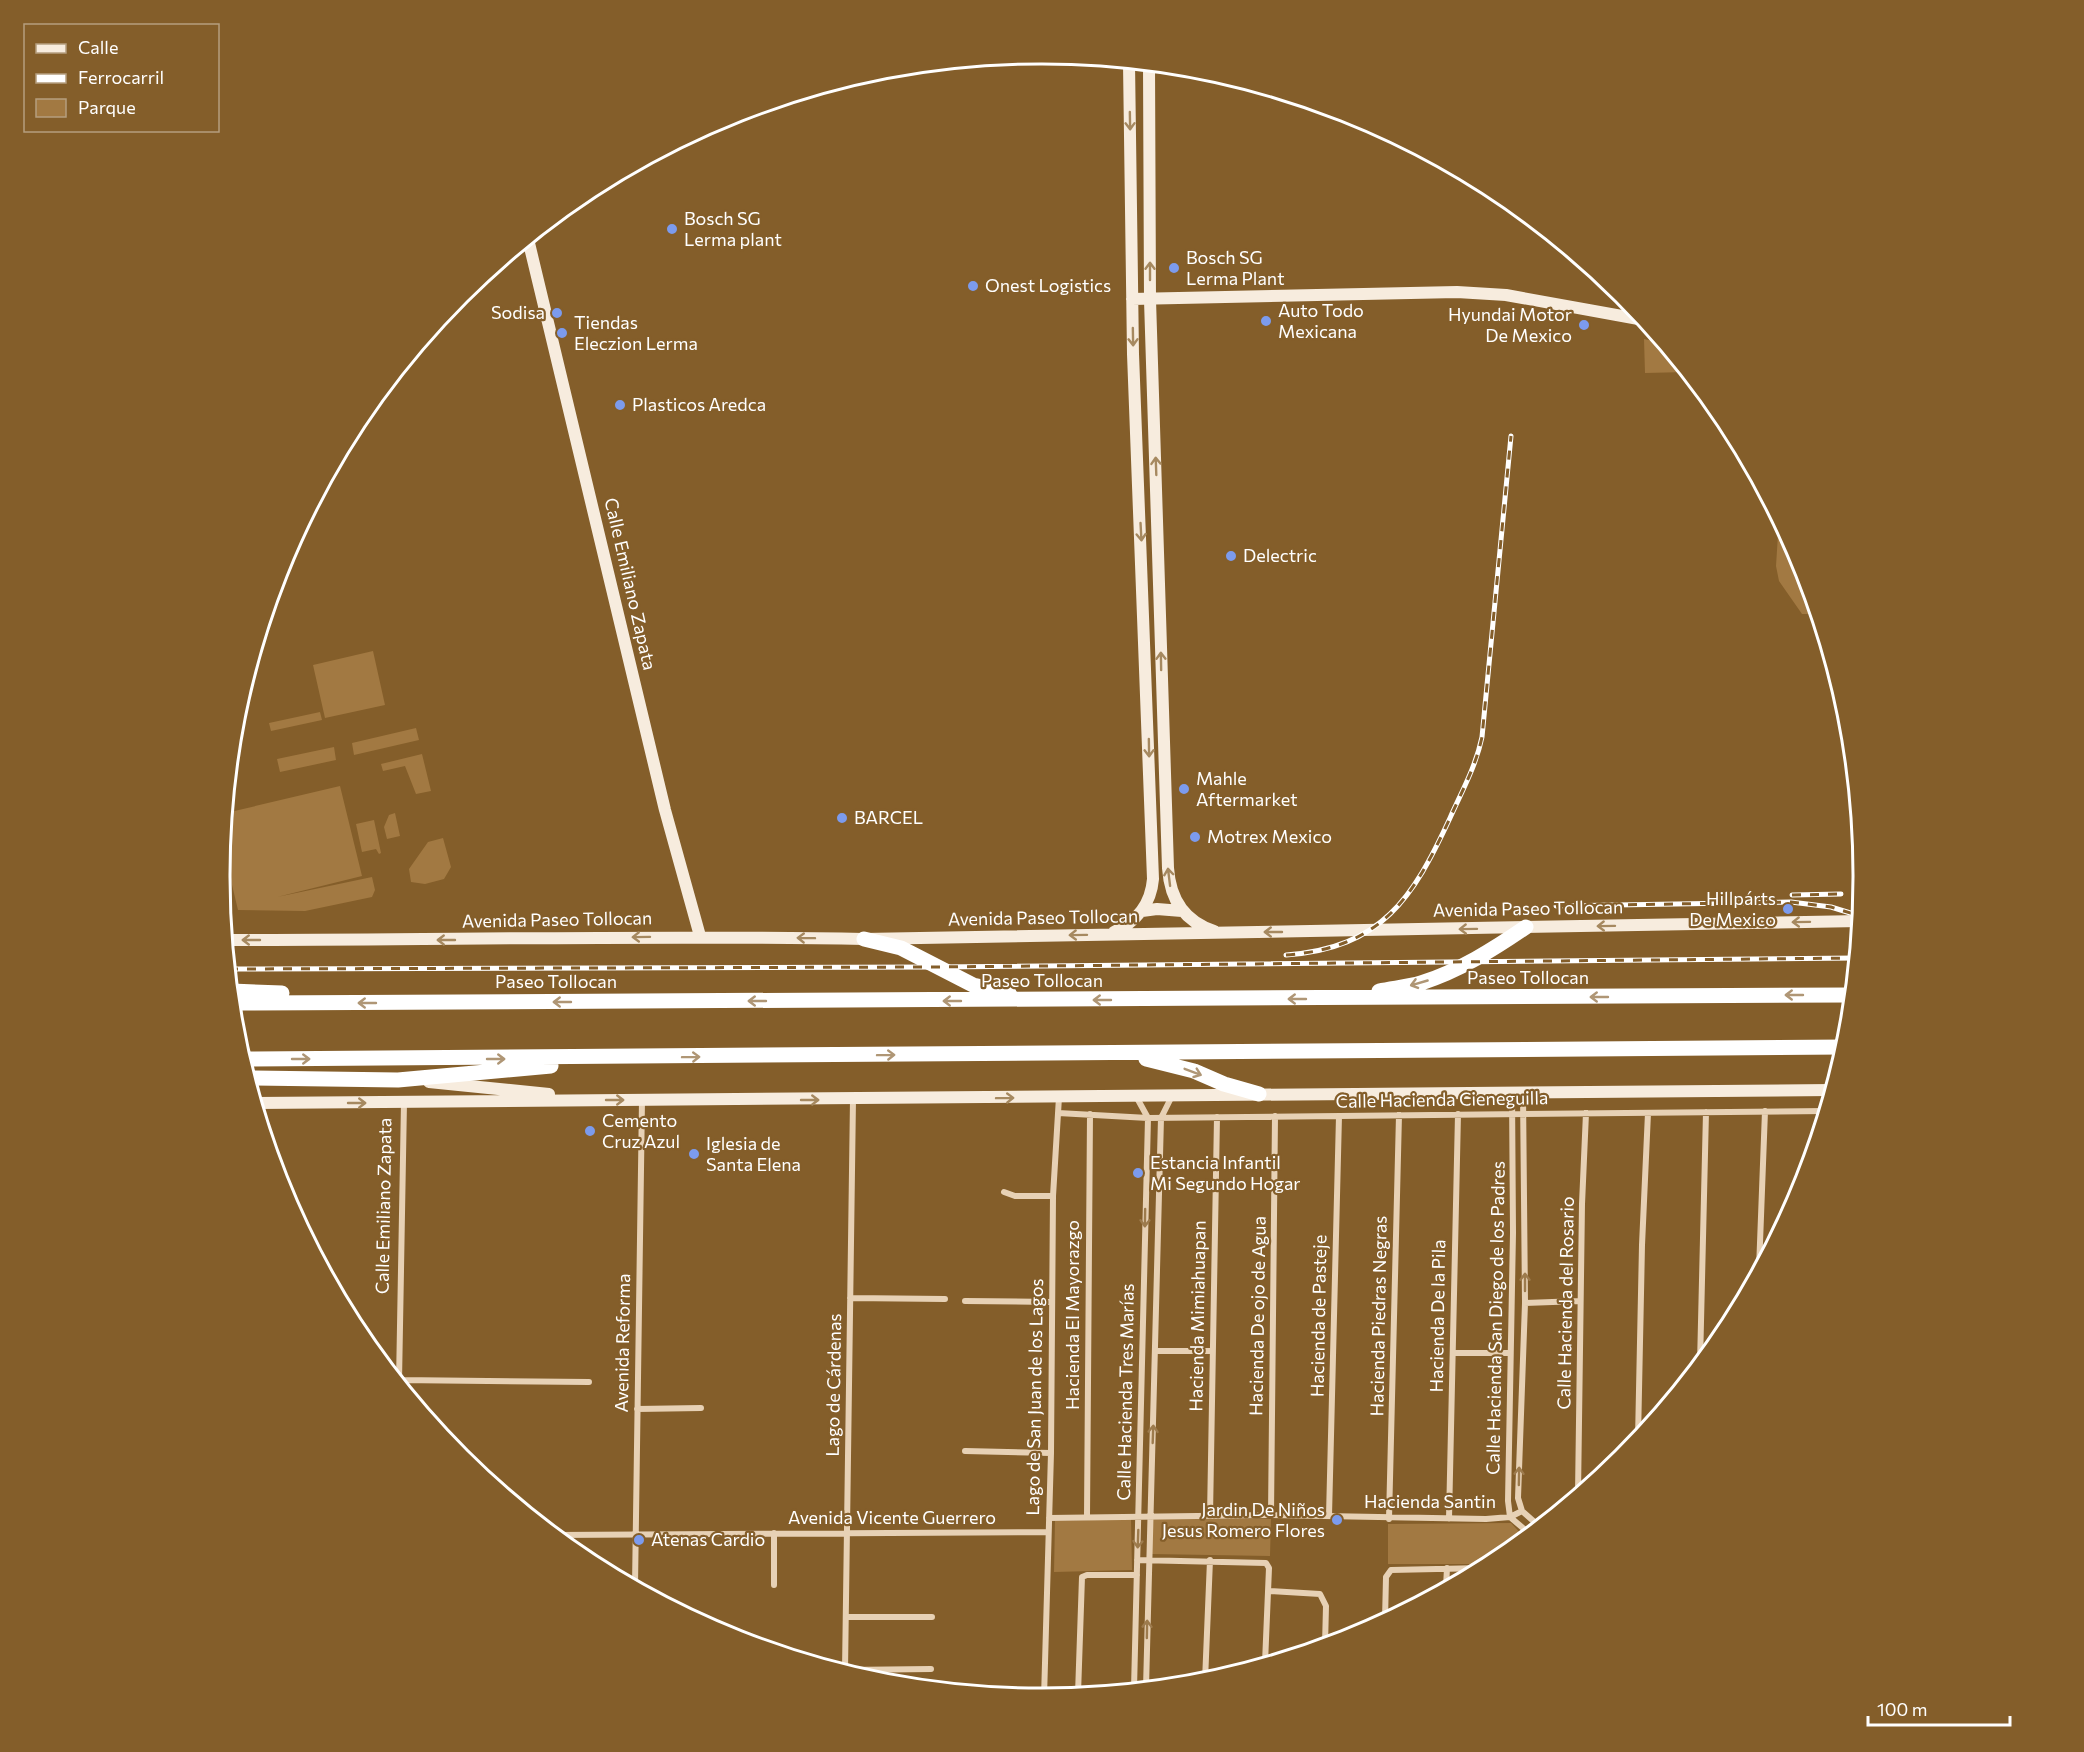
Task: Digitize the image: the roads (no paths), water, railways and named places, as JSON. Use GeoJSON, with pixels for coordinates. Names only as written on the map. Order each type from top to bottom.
{"type":"FeatureCollection","features":[{"type":"Feature","properties":{"kind":"highway"},"geometry":{"type":"LineString","coordinates":[[1355,999],[1442,975],[1502,944],[1526,927]]}},
{"type":"Feature","properties":{"kind":"highway"},"geometry":{"type":"LineString","coordinates":[[864,939],[901,948],[973,985],[1019,994],[1031,1001]]}},
{"type":"Feature","properties":{"kind":"highway"},"geometry":{"type":"LineString","coordinates":[[239,991],[295,995],[322,1003]]}},
{"type":"Feature","properties":{"kind":"highway","name":"Paseo Tollocan"},"geometry":{"type":"LineString","coordinates":[[241,1003],[1031,1001],[1845,995]]}},
{"type":"Feature","properties":{"kind":"highway"},"geometry":{"type":"LineString","coordinates":[[252,1059],[1835,1047]]}},
{"type":"Feature","properties":{"kind":"highway"},"geometry":{"type":"LineString","coordinates":[[1116,1053],[1185,1069],[1259,1094]]}},
{"type":"Feature","properties":{"kind":"highway"},"geometry":{"type":"LineString","coordinates":[[256,1078],[398,1080],[522,1070],[554,1065],[567,1058]]}},
{"type":"Feature","properties":{"kind":"main road"},"geometry":{"type":"LineString","coordinates":[[1102,935],[1126,927],[1142,911],[1149,899],[1153,879],[1132,299],[1129,69]]}},
{"type":"Feature","properties":{"kind":"main road"},"geometry":{"type":"LineString","coordinates":[[1149,71],[1150,300],[1169,882],[1172,895],[1182,911],[1207,929],[1218,932]]}},
{"type":"Feature","properties":{"kind":"main road","name":"Calle Emiliano Zapata"},"geometry":{"type":"LineString","coordinates":[[530,247],[664,810],[700,936]]}},
{"type":"Feature","properties":{"kind":"main road"},"geometry":{"type":"LineString","coordinates":[[1132,299],[1457,292],[1544,301],[1630,317]]}},
{"type":"Feature","properties":{"kind":"main road"},"geometry":{"type":"LineString","coordinates":[[1142,911],[1157,909],[1182,911]]}},
{"type":"Feature","properties":{"kind":"main road","name":"Avenida Paseo Tollocan"},"geometry":{"type":"LineString","coordinates":[[233,940],[450,940],[700,936],[864,939],[1852,921]]}},
{"type":"Feature","properties":{"kind":"main road"},"geometry":{"type":"LineString","coordinates":[[398,1080],[538,1092],[576,1100]]}},
{"type":"Feature","properties":{"kind":"main road"},"geometry":{"type":"LineString","coordinates":[[263,1103],[1171,1098],[1259,1094],[1825,1090]]}},
{"type":"Feature","properties":{"kind":"street"},"geometry":{"type":"LineString","coordinates":[[1143,565],[1159,566]]}},
{"type":"Feature","properties":{"kind":"street"},"geometry":{"type":"LineString","coordinates":[[1148,720],[1162,720]]}},
{"type":"Feature","properties":{"kind":"street"},"geometry":{"type":"LineString","coordinates":[[1150,796],[1165,796]]}},
{"type":"Feature","properties":{"kind":"street","name":"Calle Hacienda San Diego de los Padres"},"geometry":{"type":"LineString","coordinates":[[1510,1517],[1509,1402],[1513,1114],[1518,1093]]}},
{"type":"Feature","properties":{"kind":"street","name":"Calle Hacienda San Diego de los Padres"},"geometry":{"type":"LineString","coordinates":[[1518,1093],[1524,1114],[1525,1303],[1518,1498],[1522,1511]]}},
{"type":"Feature","properties":{"kind":"street","name":"Lago de San Juan de los Lagos"},"geometry":{"type":"LineString","coordinates":[[1044,1688],[1051,1453],[1053,1196],[1059,1097]]}},
{"type":"Feature","properties":{"kind":"street"},"geometry":{"type":"LineString","coordinates":[[1137,1098],[1148,1118]]}},
{"type":"Feature","properties":{"kind":"street","name":"Calle Hacienda Tres Marías"},"geometry":{"type":"LineString","coordinates":[[1146,1681],[1161,1118],[1171,1098]]}},
{"type":"Feature","properties":{"kind":"street","name":"Lago de Cárdenas"},"geometry":{"type":"LineString","coordinates":[[845,1663],[853,1099]]}},
{"type":"Feature","properties":{"kind":"street","name":"Avenida Reforma"},"geometry":{"type":"LineString","coordinates":[[635,1578],[642,1100]]}},
{"type":"Feature","properties":{"kind":"street","name":"Calle Emiliano Zapata"},"geometry":{"type":"LineString","coordinates":[[399,1371],[404,1102]]}},
{"type":"Feature","properties":{"kind":"street"},"geometry":{"type":"LineString","coordinates":[[1760,1255],[1765,1111]]}},
{"type":"Feature","properties":{"kind":"street"},"geometry":{"type":"LineString","coordinates":[[1700,1350],[1706,1112]]}},
{"type":"Feature","properties":{"kind":"street","name":"Calle Hacienda Cieneguilla"},"geometry":{"type":"LineString","coordinates":[[1058,1113],[1161,1118],[1818,1112]]}},
{"type":"Feature","properties":{"kind":"street","name":"Calle Hacienda del Rosario"},"geometry":{"type":"LineString","coordinates":[[1578,1485],[1580,1301],[1586,1113]]}},
{"type":"Feature","properties":{"kind":"street"},"geometry":{"type":"LineString","coordinates":[[1638,1426],[1642,1245],[1648,1113]]}},
{"type":"Feature","properties":{"kind":"street","name":"Hacienda El Mayorazgo"},"geometry":{"type":"LineString","coordinates":[[1087,1517],[1090,1114]]}},
{"type":"Feature","properties":{"kind":"street","name":"Hacienda De la Pila"},"geometry":{"type":"LineString","coordinates":[[1449,1519],[1458,1114]]}},
{"type":"Feature","properties":{"kind":"street","name":"Hacienda Piedras Negras"},"geometry":{"type":"LineString","coordinates":[[1389,1519],[1399,1115]]}},
{"type":"Feature","properties":{"kind":"street","name":"Hacienda De ojo de Agua"},"geometry":{"type":"LineString","coordinates":[[1271,1515],[1275,1116]]}},
{"type":"Feature","properties":{"kind":"street","name":"Hacienda de Pasteje"},"geometry":{"type":"LineString","coordinates":[[1329,1516],[1339,1116]]}},
{"type":"Feature","properties":{"kind":"street","name":"Hacienda Mimiahuapan"},"geometry":{"type":"LineString","coordinates":[[1210,1515],[1211,1351],[1217,1117]]}},
{"type":"Feature","properties":{"kind":"street","name":"Calle Hacienda Tres Marías"},"geometry":{"type":"LineString","coordinates":[[1134,1682],[1148,1118]]}},
{"type":"Feature","properties":{"kind":"street"},"geometry":{"type":"LineString","coordinates":[[1004,1192],[1015,1196],[1053,1196]]}},
{"type":"Feature","properties":{"kind":"street"},"geometry":{"type":"LineString","coordinates":[[1513,1233],[1524,1233]]}},
{"type":"Feature","properties":{"kind":"street"},"geometry":{"type":"LineString","coordinates":[[1144,1264],[1157,1264]]}},
{"type":"Feature","properties":{"kind":"street"},"geometry":{"type":"LineString","coordinates":[[850,1298],[945,1299]]}},
{"type":"Feature","properties":{"kind":"street"},"geometry":{"type":"LineString","coordinates":[[966,1301],[1051,1302]]}},
{"type":"Feature","properties":{"kind":"street"},"geometry":{"type":"LineString","coordinates":[[1525,1303],[1580,1301]]}},
{"type":"Feature","properties":{"kind":"street"},"geometry":{"type":"LineString","coordinates":[[1155,1351],[1211,1351]]}},
{"type":"Feature","properties":{"kind":"street"},"geometry":{"type":"LineString","coordinates":[[1452,1353],[1510,1353]]}},
{"type":"Feature","properties":{"kind":"street"},"geometry":{"type":"LineString","coordinates":[[407,1381],[589,1382]]}},
{"type":"Feature","properties":{"kind":"street"},"geometry":{"type":"LineString","coordinates":[[1509,1402],[1521,1401]]}},
{"type":"Feature","properties":{"kind":"street"},"geometry":{"type":"LineString","coordinates":[[637,1409],[701,1408]]}},
{"type":"Feature","properties":{"kind":"street"},"geometry":{"type":"LineString","coordinates":[[1141,1412],[1153,1412]]}},
{"type":"Feature","properties":{"kind":"street"},"geometry":{"type":"LineString","coordinates":[[965,1451],[1051,1453]]}},
{"type":"Feature","properties":{"kind":"street"},"geometry":{"type":"LineString","coordinates":[[1522,1511],[1534,1522]]}},
{"type":"Feature","properties":{"kind":"street","name":"Hacienda Santin"},"geometry":{"type":"LineString","coordinates":[[1049,1518],[1271,1515],[1449,1519],[1510,1517],[1522,1511]]}},
{"type":"Feature","properties":{"kind":"street"},"geometry":{"type":"LineString","coordinates":[[1510,1517],[1524,1529]]}},
{"type":"Feature","properties":{"kind":"street","name":"Avenida Vicente Guerrero"},"geometry":{"type":"LineString","coordinates":[[569,1535],[1048,1532]]}},
{"type":"Feature","properties":{"kind":"street"},"geometry":{"type":"LineString","coordinates":[[774,1533],[774,1585]]}},
{"type":"Feature","properties":{"kind":"street"},"geometry":{"type":"LineString","coordinates":[[1137,1560],[1266,1563],[1269,1568],[1265,1656]]}},
{"type":"Feature","properties":{"kind":"street"},"geometry":{"type":"LineString","coordinates":[[1205,1671],[1210,1560]]}},
{"type":"Feature","properties":{"kind":"street"},"geometry":{"type":"LineString","coordinates":[[1446,1580],[1447,1568]]}},
{"type":"Feature","properties":{"kind":"street"},"geometry":{"type":"LineString","coordinates":[[1385,1611],[1386,1577],[1391,1570],[1466,1568]]}},
{"type":"Feature","properties":{"kind":"street"},"geometry":{"type":"LineString","coordinates":[[1078,1687],[1080,1582],[1082,1577],[1137,1575]]}},
{"type":"Feature","properties":{"kind":"street"},"geometry":{"type":"LineString","coordinates":[[1268,1591],[1316,1592],[1323,1597],[1326,1606],[1325,1636]]}},
{"type":"Feature","properties":{"kind":"street"},"geometry":{"type":"LineString","coordinates":[[846,1617],[932,1617]]}},
{"type":"Feature","properties":{"kind":"street"},"geometry":{"type":"LineString","coordinates":[[876,1670],[931,1669]]}},
{"type":"Feature","properties":{"kind":"railway"},"geometry":{"type":"LineString","coordinates":[[1286,955],[1319,950],[1347,942],[1370,930],[1390,914],[1407,895],[1422,872],[1468,778],[1482,737],[1511,436]]}},
{"type":"Feature","properties":{"kind":"railway"},"geometry":{"type":"LineString","coordinates":[[1792,895],[1841,894]]}},
{"type":"Feature","properties":{"kind":"railway"},"geometry":{"type":"LineString","coordinates":[[1556,906],[1791,902],[1831,907],[1852,914]]}},
{"type":"Feature","properties":{"kind":"railway"},"geometry":{"type":"LineString","coordinates":[[236,969],[936,967],[1849,958]]}},
{"type":"Feature","properties":{"kind":"place","name":"Bosch SG Lerma plant"},"geometry":{"type":"Point","coordinates":[672,229]}},
{"type":"Feature","properties":{"kind":"place","name":"Bosch SG Lerma Plant"},"geometry":{"type":"Point","coordinates":[1174,268]}},
{"type":"Feature","properties":{"kind":"place","name":"Onest Logistics"},"geometry":{"type":"Point","coordinates":[973,286]}},
{"type":"Feature","properties":{"kind":"place","name":"Sodisa"},"geometry":{"type":"Point","coordinates":[557,313]}},
{"type":"Feature","properties":{"kind":"place","name":"Auto Todo Mexicana"},"geometry":{"type":"Point","coordinates":[1266,321]}},
{"type":"Feature","properties":{"kind":"place","name":"Hyundai Motor De Mexico"},"geometry":{"type":"Point","coordinates":[1584,325]}},
{"type":"Feature","properties":{"kind":"place","name":"Tiendas Eleczion Lerma"},"geometry":{"type":"Point","coordinates":[562,333]}},
{"type":"Feature","properties":{"kind":"place","name":"Plasticos Aredca"},"geometry":{"type":"Point","coordinates":[620,405]}},
{"type":"Feature","properties":{"kind":"place","name":"Delectric"},"geometry":{"type":"Point","coordinates":[1231,556]}},
{"type":"Feature","properties":{"kind":"place","name":"Mahle Aftermarket"},"geometry":{"type":"Point","coordinates":[1184,789]}},
{"type":"Feature","properties":{"kind":"place","name":"BARCEL"},"geometry":{"type":"Point","coordinates":[842,818]}},
{"type":"Feature","properties":{"kind":"place","name":"Motrex Mexico"},"geometry":{"type":"Point","coordinates":[1195,837]}},
{"type":"Feature","properties":{"kind":"place","name":"Hillpárts De Mexico"},"geometry":{"type":"Point","coordinates":[1788,909]}},
{"type":"Feature","properties":{"kind":"place","name":"Cemento Cruz Azul"},"geometry":{"type":"Point","coordinates":[590,1131]}},
{"type":"Feature","properties":{"kind":"place","name":"Iglesia de Santa Elena"},"geometry":{"type":"Point","coordinates":[694,1154]}},
{"type":"Feature","properties":{"kind":"place","name":"Estancia Infantil Mi Segundo Hogar"},"geometry":{"type":"Point","coordinates":[1138,1173]}},
{"type":"Feature","properties":{"kind":"place","name":"Jardin De Niños Jesus Romero Flores"},"geometry":{"type":"Point","coordinates":[1337,1520]}},
{"type":"Feature","properties":{"kind":"place","name":"Atenas Cardio"},"geometry":{"type":"Point","coordinates":[639,1540]}}]}
